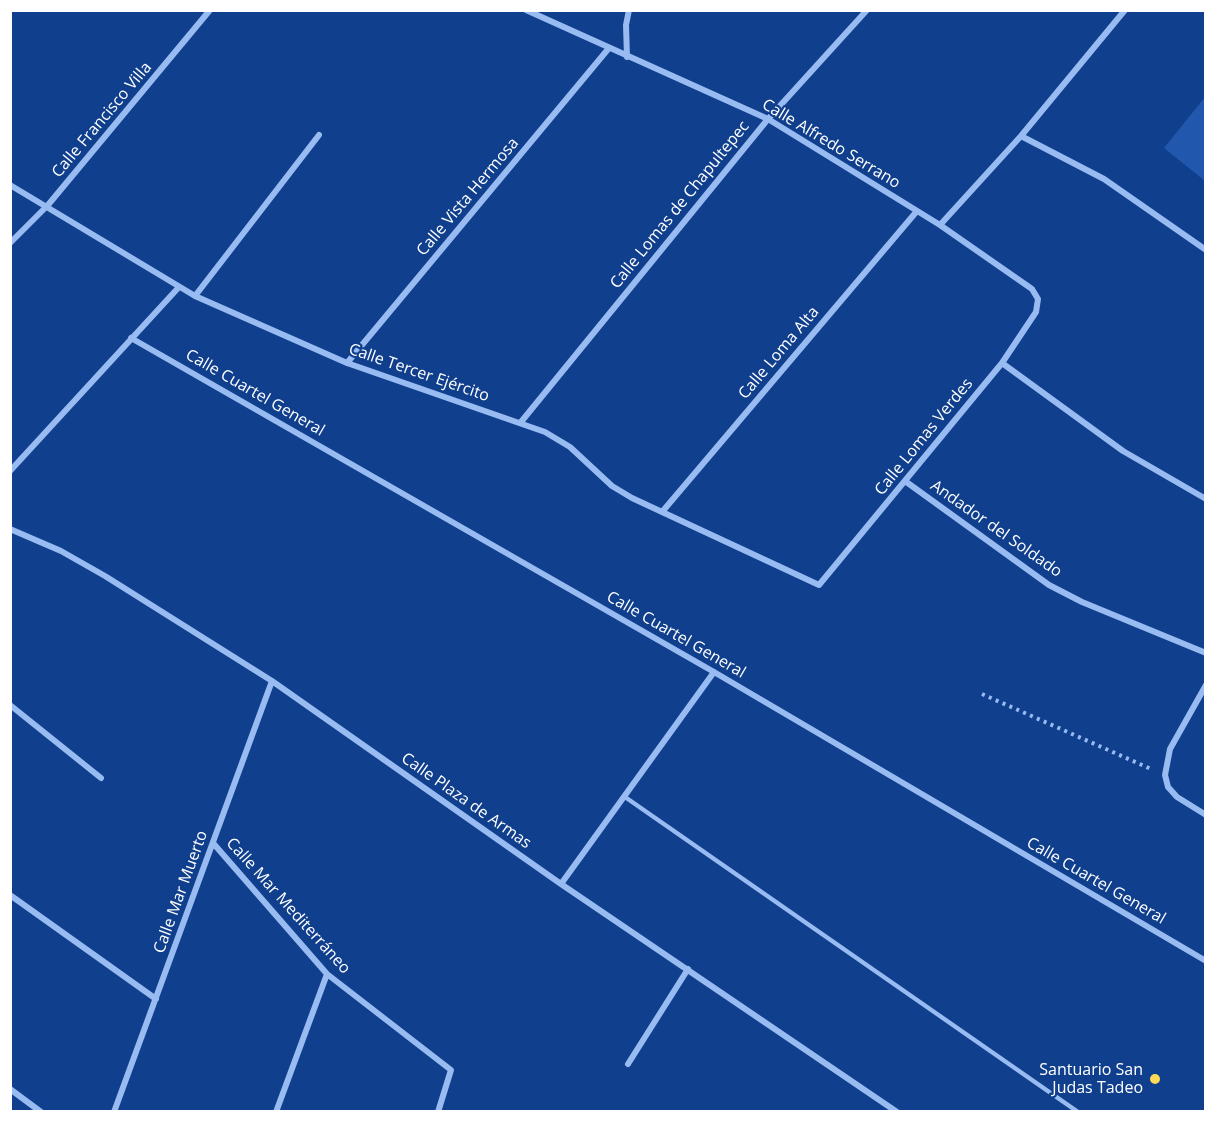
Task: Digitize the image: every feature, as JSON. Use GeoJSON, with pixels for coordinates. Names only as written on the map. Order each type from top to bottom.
{"type":"FeatureCollection","features":[{"type":"Feature","properties":{"kind":"street","name":"Calle Francisco Villa"},"geometry":{"type":"LineString","coordinates":[[10,243],[48,205],[210,10]]}},
{"type":"Feature","properties":{"kind":"street","name":"Calle Alfredo Serrano"},"geometry":{"type":"LineString","coordinates":[[526,10],[768,119],[940,225],[1032,289],[1038,299]]}},
{"type":"Feature","properties":{"kind":"street"},"geometry":{"type":"LineString","coordinates":[[627,57],[626,25],[629,10]]}},
{"type":"Feature","properties":{"kind":"street","name":"Calle Lomas de Chapultepec"},"geometry":{"type":"LineString","coordinates":[[521,422],[768,119],[867,10]]}},
{"type":"Feature","properties":{"kind":"street"},"geometry":{"type":"LineString","coordinates":[[940,225],[1022,135],[1125,10]]}},
{"type":"Feature","properties":{"kind":"street","name":"Calle Vista Hermosa"},"geometry":{"type":"LineString","coordinates":[[347,363],[609,48]]}},
{"type":"Feature","properties":{"kind":"street"},"geometry":{"type":"LineString","coordinates":[[195,296],[319,135]]}},
{"type":"Feature","properties":{"kind":"street"},"geometry":{"type":"LineString","coordinates":[[1022,135],[1104,179],[1206,250]]}},
{"type":"Feature","properties":{"kind":"street","name":"Calle Tercer Ejército"},"geometry":{"type":"LineString","coordinates":[[10,184],[195,296],[347,363],[545,432],[570,447],[612,486],[662,512],[819,585]]}},
{"type":"Feature","properties":{"kind":"street","name":"Calle Loma Alta"},"geometry":{"type":"LineString","coordinates":[[662,512],[917,212]]}},
{"type":"Feature","properties":{"kind":"street"},"geometry":{"type":"LineString","coordinates":[[10,471],[179,287]]}},
{"type":"Feature","properties":{"kind":"street","name":"Calle Lomas Verdes"},"geometry":{"type":"LineString","coordinates":[[819,585],[1002,363],[1036,312],[1038,299]]}},
{"type":"Feature","properties":{"kind":"street","name":"Calle Cuartel General"},"geometry":{"type":"LineString","coordinates":[[131,338],[714,672],[1206,961]]}},
{"type":"Feature","properties":{"kind":"street"},"geometry":{"type":"LineString","coordinates":[[1002,363],[1123,451],[1206,499]]}},
{"type":"Feature","properties":{"kind":"street","name":"Andador del Soldado"},"geometry":{"type":"LineString","coordinates":[[905,481],[1049,585],[1082,602],[1206,653]]}},
{"type":"Feature","properties":{"kind":"street","name":"Calle Plaza de Armas"},"geometry":{"type":"LineString","coordinates":[[10,529],[61,551],[96,571],[272,681],[561,884],[897,1112]]}},
{"type":"Feature","properties":{"kind":"street"},"geometry":{"type":"LineString","coordinates":[[561,884],[714,672]]}},
{"type":"Feature","properties":{"kind":"street","name":"Calle Mar Muerto"},"geometry":{"type":"LineString","coordinates":[[114,1112],[272,681]]}},
{"type":"Feature","properties":{"kind":"street"},"geometry":{"type":"LineString","coordinates":[[1206,685],[1170,749],[1165,775],[1168,787],[1177,797],[1206,815]]}},
{"type":"Feature","properties":{"kind":"street"},"geometry":{"type":"LineString","coordinates":[[11,705],[101,778]]}},
{"type":"Feature","properties":{"kind":"street","name":"Calle Mar Mediterráneo"},"geometry":{"type":"LineString","coordinates":[[213,843],[327,974],[451,1070],[438,1112]]}},
{"type":"Feature","properties":{"kind":"street"},"geometry":{"type":"LineString","coordinates":[[10,895],[156,999]]}},
{"type":"Feature","properties":{"kind":"street"},"geometry":{"type":"LineString","coordinates":[[628,1064],[688,969]]}},
{"type":"Feature","properties":{"kind":"street"},"geometry":{"type":"LineString","coordinates":[[276,1112],[327,974]]}},
{"type":"Feature","properties":{"kind":"street"},"geometry":{"type":"LineString","coordinates":[[10,1089],[41,1112]]}},
{"type":"Feature","properties":{"kind":"lane"},"geometry":{"type":"LineString","coordinates":[[625,798],[1078,1112]]}},
{"type":"Feature","properties":{"kind":"path"},"geometry":{"type":"LineString","coordinates":[[982,694],[1165,775]]}},
{"type":"Feature","properties":{"kind":"shaded area"},"geometry":{"type":"Polygon","coordinates":[[[1205,97],[1205,181],[1164,148],[1205,97]]]}},
{"type":"Feature","properties":{"kind":"place","name":"Santuario San Judas Tadeo"},"geometry":{"type":"Point","coordinates":[1155,1079]}}]}
